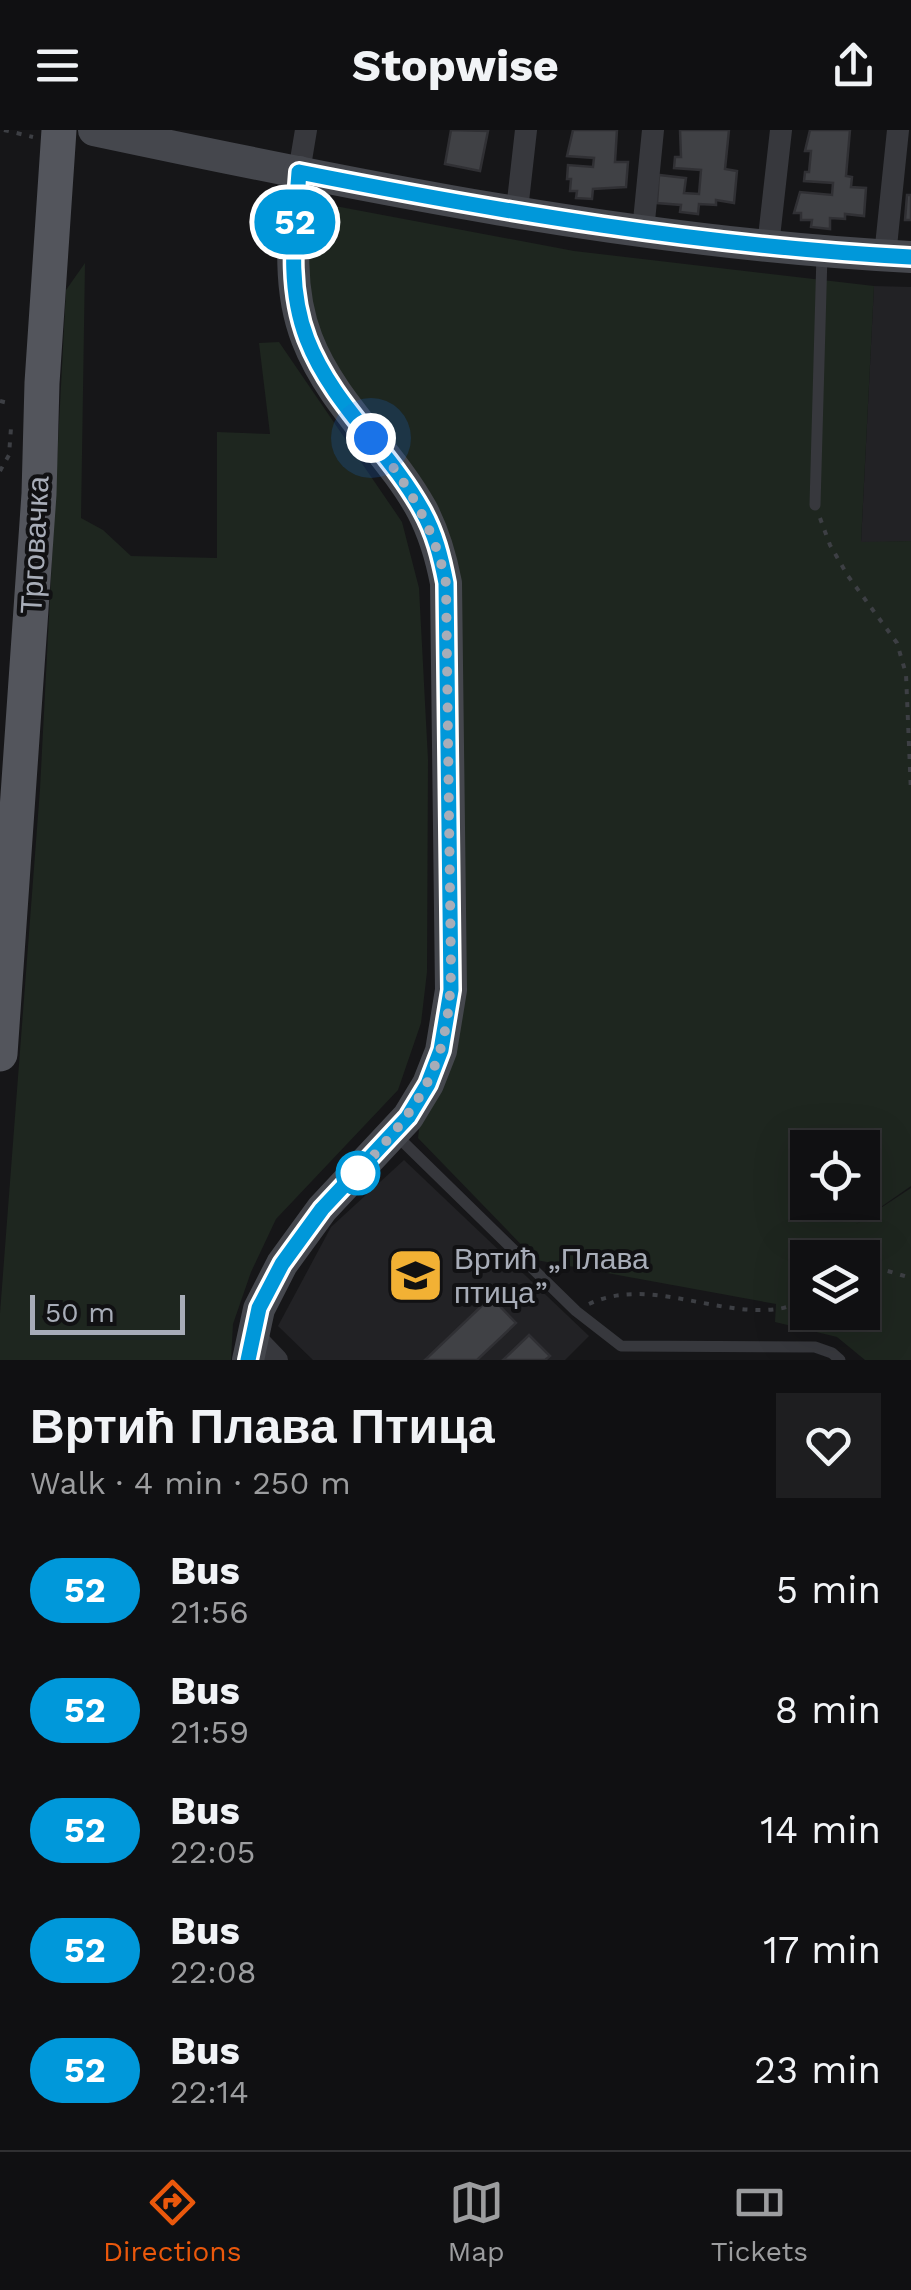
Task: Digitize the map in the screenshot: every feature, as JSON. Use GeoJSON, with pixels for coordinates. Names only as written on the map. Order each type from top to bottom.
{"type":"FeatureCollection","features":[{"type":"Feature","properties":{"kind":"main road","name":"Трговачка"},"geometry":{"type":"LineString","coordinates":[[0,1054],[59,130]]}},
{"type":"Feature","properties":{"kind":"street"},"geometry":{"type":"LineString","coordinates":[[94,130],[147,136],[299,172],[644,231],[898,256],[898,130]]}},
{"type":"Feature","properties":{"kind":"street"},"geometry":{"type":"LineString","coordinates":[[277,1360],[250,1348],[264,1295],[301,1236],[394,1133],[428,1084],[449,1014],[451,970],[446,583],[435,538],[423,512],[391,463],[331,386],[306,338],[292,249],[306,130]]}},
{"type":"Feature","properties":{"kind":"street"},"geometry":{"type":"LineString","coordinates":[[516,210],[526,130]]}},
{"type":"Feature","properties":{"kind":"street"},"geometry":{"type":"LineString","coordinates":[[644,231],[653,130]]}},
{"type":"Feature","properties":{"kind":"street"},"geometry":{"type":"LineString","coordinates":[[768,246],[782,130]]}},
{"type":"Feature","properties":{"kind":"lane"},"geometry":{"type":"LineString","coordinates":[[815,504],[822,250]]}},
{"type":"Feature","properties":{"kind":"lane"},"geometry":{"type":"LineString","coordinates":[[394,1133],[611,1340],[627,1348],[815,1347],[832,1352],[840,1360]]}},
{"type":"Feature","properties":{"kind":"path"},"geometry":{"type":"LineString","coordinates":[[0,401],[12,404]]}},
{"type":"Feature","properties":{"kind":"path"},"geometry":{"type":"LineString","coordinates":[[0,471],[9,455]]}},
{"type":"Feature","properties":{"kind":"path"},"geometry":{"type":"LineString","coordinates":[[815,504],[839,560],[896,644],[906,674],[911,792]]}},
{"type":"Feature","properties":{"kind":"path"},"geometry":{"type":"LineString","coordinates":[[880,1268],[911,1278]]}},
{"type":"Feature","properties":{"kind":"path"},"geometry":{"type":"LineString","coordinates":[[576,1310],[610,1296],[636,1294],[728,1308],[779,1309],[790,1305]]}},
{"type":"Feature","properties":{"kind":"shaded area"},"geometry":{"type":"Polygon","coordinates":[[[335,206],[574,251],[874,286],[861,542],[911,541],[911,1186],[880,1208],[880,1130],[790,1130],[790,1220],[862,1220],[855,1225],[863,1220],[880,1220],[880,1208],[911,1188],[911,1360],[865,1360],[837,1337],[808,1330],[880,1330],[880,1240],[790,1240],[790,1326],[775,1322],[776,1304],[536,1260],[418,1138],[420,1121],[448,1059],[461,616],[314,332],[303,277],[309,226],[335,206]]]}},
{"type":"Feature","properties":{"kind":"shaded area"},"geometry":{"type":"Polygon","coordinates":[[[85,263],[81,518],[103,530],[131,556],[217,558],[217,432],[270,434],[259,343],[279,342],[402,522],[419,588],[428,760],[427,972],[421,1023],[398,1090],[276,1219],[251,1272],[233,1324],[231,1360],[0,1360],[0,1313],[40,789],[66,290],[85,263]]]}},
{"type":"Feature","properties":{"kind":"shaded area"},"geometry":{"type":"Polygon","coordinates":[[[874,286],[911,287],[911,541],[861,543],[874,286]]]}},
{"type":"Feature","properties":{"kind":"shaded area","name":"Вртић „Плава птица”"},"geometry":{"type":"Polygon","coordinates":[[[404,1160],[589,1336],[565,1360],[313,1360],[278,1326],[331,1227],[404,1160]]]}},
{"type":"Feature","properties":{"kind":"building"},"geometry":{"type":"Polygon","coordinates":[[[451,130],[488,131],[480,171],[445,164],[451,130]]]}},
{"type":"Feature","properties":{"kind":"building"},"geometry":{"type":"Polygon","coordinates":[[[573,130],[617,130],[615,162],[628,162],[626,187],[593,189],[592,199],[576,198],[577,191],[570,191],[571,179],[567,179],[568,165],[593,167],[594,158],[567,156],[573,130]]]}},
{"type":"Feature","properties":{"kind":"building"},"geometry":{"type":"Polygon","coordinates":[[[680,130],[729,130],[725,169],[737,171],[734,203],[716,200],[716,205],[699,204],[698,214],[680,212],[681,205],[657,203],[659,175],[686,178],[684,193],[699,194],[701,170],[674,168],[675,157],[681,157],[680,130]]]}},
{"type":"Feature","properties":{"kind":"building"},"geometry":{"type":"Polygon","coordinates":[[[810,130],[850,130],[846,176],[852,177],[851,187],[866,188],[864,216],[845,214],[845,219],[830,218],[830,229],[811,227],[812,220],[801,220],[801,213],[794,213],[800,192],[832,195],[833,183],[804,181],[805,172],[809,172],[811,151],[805,151],[810,130]]]}},
{"type":"Feature","properties":{"kind":"building"},"geometry":{"type":"Polygon","coordinates":[[[907,195],[911,195],[911,220],[905,220],[907,195]]]}},
{"type":"Feature","properties":{"kind":"building","name":"Вртић „Плава птица”"},"geometry":{"type":"Polygon","coordinates":[[[491,1297],[516,1323],[477,1360],[425,1360],[491,1297]]]}},
{"type":"Feature","properties":{"kind":"building"},"geometry":{"type":"Polygon","coordinates":[[[529,1335],[550,1356],[545,1360],[503,1360],[529,1335]]]}},
{"type":"Feature","properties":{"kind":"bus line","name":"52"},"geometry":{"type":"LineString","coordinates":[[248,1360],[259,1308],[282,1264],[322,1209],[408,1117],[428,1084],[441,1050],[451,990],[446,583],[435,538],[423,512],[391,463],[331,386],[306,338],[295,288],[292,249],[299,172],[644,231],[911,257]]}},
{"type":"Feature","properties":{"kind":"place","name":"Вртић „Плава птица”"},"geometry":{"type":"Point","coordinates":[415,1276]}},
{"type":"Feature","properties":{"kind":"route"},"geometry":{"type":"LineString","coordinates":[[358,1173],[354,1177],[408,1117],[436,1067],[449,1014],[451,970],[446,583],[435,538],[423,512],[371,438]]}}]}
